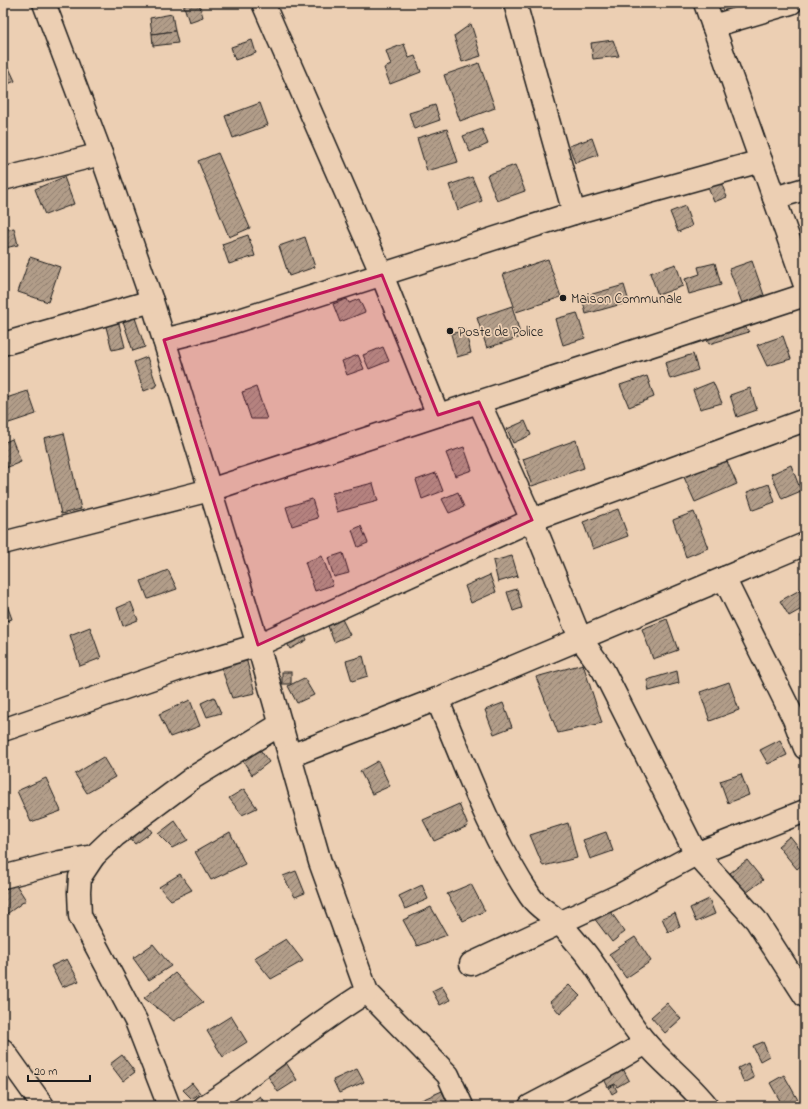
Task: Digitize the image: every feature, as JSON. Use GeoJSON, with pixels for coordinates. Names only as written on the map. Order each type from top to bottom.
{"type":"FeatureCollection","features":[{"type":"Feature","properties":{"kind":"street"},"geometry":{"type":"LineString","coordinates":[[44,3],[101,154],[152,301],[258,645],[320,862],[367,992],[448,1074],[462,1106]]}},
{"type":"Feature","properties":{"kind":"street"},"geometry":{"type":"LineString","coordinates":[[263,3],[382,275],[438,415]]}},
{"type":"Feature","properties":{"kind":"street"},"geometry":{"type":"LineString","coordinates":[[515,3],[574,213]]}},
{"type":"Feature","properties":{"kind":"street"},"geometry":{"type":"LineString","coordinates":[[705,3],[805,285]]}},
{"type":"Feature","properties":{"kind":"street"},"geometry":{"type":"LineString","coordinates":[[713,26],[791,3]]}},
{"type":"Feature","properties":{"kind":"street"},"geometry":{"type":"LineString","coordinates":[[3,179],[101,154]]}},
{"type":"Feature","properties":{"kind":"street"},"geometry":{"type":"LineString","coordinates":[[164,340],[224,325],[574,213],[761,161]]}},
{"type":"Feature","properties":{"kind":"street"},"geometry":{"type":"LineString","coordinates":[[774,198],[805,189]]}},
{"type":"Feature","properties":{"kind":"street"},"geometry":{"type":"LineString","coordinates":[[3,543],[210,490],[805,295]]}},
{"type":"Feature","properties":{"kind":"street"},"geometry":{"type":"LineString","coordinates":[[3,344],[152,301]]}},
{"type":"Feature","properties":{"kind":"street"},"geometry":{"type":"LineString","coordinates":[[479,402],[532,520],[580,638],[603,670],[696,854],[756,920],[805,996]]}},
{"type":"Feature","properties":{"kind":"street"},"geometry":{"type":"LineString","coordinates":[[3,730],[194,664],[258,645],[532,520],[805,420]]}},
{"type":"Feature","properties":{"kind":"street"},"geometry":{"type":"LineString","coordinates":[[290,756],[437,699],[805,544]]}},
{"type":"Feature","properties":{"kind":"street"},"geometry":{"type":"LineString","coordinates":[[724,578],[794,718],[805,748]]}},
{"type":"Feature","properties":{"kind":"street"},"geometry":{"type":"LineString","coordinates":[[437,699],[490,823],[517,876],[531,898],[560,923],[604,978],[626,1016],[646,1043],[693,1088],[707,1106]]}},
{"type":"Feature","properties":{"kind":"street"},"geometry":{"type":"LineString","coordinates":[[169,1106],[136,1021],[80,916],[78,892],[80,877],[94,856],[115,836],[194,777],[281,724]]}},
{"type":"Feature","properties":{"kind":"street"},"geometry":{"type":"LineString","coordinates":[[471,964],[622,894],[696,854],[805,811]]}},
{"type":"Feature","properties":{"kind":"street"},"geometry":{"type":"LineString","coordinates":[[3,877],[60,862],[94,856]]}},
{"type":"Feature","properties":{"kind":"street"},"geometry":{"type":"LineString","coordinates":[[205,1106],[304,1034],[367,992]]}},
{"type":"Feature","properties":{"kind":"street"},"geometry":{"type":"LineString","coordinates":[[530,1106],[612,1064],[646,1043]]}},
{"type":"Feature","properties":{"kind":"street"},"geometry":{"type":"LineString","coordinates":[[3,1050],[43,1106]]}},
{"type":"Feature","properties":{"kind":"highlighted area"},"geometry":{"type":"Polygon","coordinates":[[[382,275],[438,415],[479,402],[532,520],[258,645],[164,340],[382,275]]]}},
{"type":"Feature","properties":{"kind":"building"},"geometry":{"type":"Polygon","coordinates":[[[183,3],[199,3],[203,17],[189,22],[183,3]]]}},
{"type":"Feature","properties":{"kind":"building"},"geometry":{"type":"Polygon","coordinates":[[[172,14],[175,31],[152,34],[150,18],[172,14]]]}},
{"type":"Feature","properties":{"kind":"building"},"geometry":{"type":"Polygon","coordinates":[[[471,24],[481,56],[462,62],[454,36],[471,24]]]}},
{"type":"Feature","properties":{"kind":"building"},"geometry":{"type":"Polygon","coordinates":[[[175,31],[178,43],[153,46],[152,34],[175,31]]]}},
{"type":"Feature","properties":{"kind":"building"},"geometry":{"type":"Polygon","coordinates":[[[252,40],[256,53],[235,60],[231,47],[252,40]]]}},
{"type":"Feature","properties":{"kind":"building"},"geometry":{"type":"Polygon","coordinates":[[[613,40],[619,56],[593,59],[591,43],[613,40]]]}},
{"type":"Feature","properties":{"kind":"building"},"geometry":{"type":"Polygon","coordinates":[[[404,44],[409,58],[415,56],[421,72],[390,84],[384,68],[391,65],[386,51],[404,44]]]}},
{"type":"Feature","properties":{"kind":"building"},"geometry":{"type":"Polygon","coordinates":[[[479,63],[495,108],[460,121],[444,75],[479,63]]]}},
{"type":"Feature","properties":{"kind":"building"},"geometry":{"type":"Polygon","coordinates":[[[9,68],[15,81],[3,86],[3,71],[9,68]]]}},
{"type":"Feature","properties":{"kind":"building"},"geometry":{"type":"Polygon","coordinates":[[[260,103],[268,125],[233,138],[225,116],[260,103]]]}},
{"type":"Feature","properties":{"kind":"building"},"geometry":{"type":"Polygon","coordinates":[[[435,105],[440,120],[414,129],[409,113],[435,105]]]}},
{"type":"Feature","properties":{"kind":"building"},"geometry":{"type":"Polygon","coordinates":[[[447,129],[458,162],[427,171],[417,138],[447,129]]]}},
{"type":"Feature","properties":{"kind":"building"},"geometry":{"type":"Polygon","coordinates":[[[482,129],[488,144],[470,152],[463,136],[482,129]]]}},
{"type":"Feature","properties":{"kind":"building"},"geometry":{"type":"Polygon","coordinates":[[[592,138],[598,155],[575,163],[569,146],[592,138]]]}},
{"type":"Feature","properties":{"kind":"building"},"geometry":{"type":"Polygon","coordinates":[[[218,153],[250,228],[229,237],[198,161],[218,153]]]}},
{"type":"Feature","properties":{"kind":"building"},"geometry":{"type":"Polygon","coordinates":[[[515,165],[525,191],[497,201],[487,175],[515,165]]]}},
{"type":"Feature","properties":{"kind":"building"},"geometry":{"type":"Polygon","coordinates":[[[64,177],[74,204],[45,215],[35,189],[64,177]]]}},
{"type":"Feature","properties":{"kind":"building"},"geometry":{"type":"Polygon","coordinates":[[[472,177],[482,201],[458,210],[449,185],[472,177]]]}},
{"type":"Feature","properties":{"kind":"building"},"geometry":{"type":"Polygon","coordinates":[[[719,178],[727,197],[714,202],[706,183],[719,178]]]}},
{"type":"Feature","properties":{"kind":"building"},"geometry":{"type":"Polygon","coordinates":[[[685,206],[692,226],[678,232],[670,212],[685,206]]]}},
{"type":"Feature","properties":{"kind":"building"},"geometry":{"type":"Polygon","coordinates":[[[14,228],[18,245],[5,248],[3,230],[14,228]]]}},
{"type":"Feature","properties":{"kind":"building"},"geometry":{"type":"Polygon","coordinates":[[[248,235],[255,256],[229,264],[222,244],[248,235]]]}},
{"type":"Feature","properties":{"kind":"building"},"geometry":{"type":"Polygon","coordinates":[[[305,237],[315,267],[289,276],[279,246],[305,237]]]}},
{"type":"Feature","properties":{"kind":"building"},"geometry":{"type":"Polygon","coordinates":[[[30,257],[60,267],[48,302],[18,292],[30,257]]]}},
{"type":"Feature","properties":{"kind":"building"},"geometry":{"type":"Polygon","coordinates":[[[548,259],[561,297],[516,312],[503,274],[548,259]]]}},
{"type":"Feature","properties":{"kind":"building"},"geometry":{"type":"Polygon","coordinates":[[[752,261],[764,295],[742,303],[729,269],[752,261]]]}},
{"type":"Feature","properties":{"kind":"building"},"geometry":{"type":"Polygon","coordinates":[[[715,263],[721,285],[689,294],[685,279],[700,274],[698,267],[715,263]]]}},
{"type":"Feature","properties":{"kind":"building"},"geometry":{"type":"Polygon","coordinates":[[[676,264],[683,286],[658,295],[650,273],[676,264]]]}},
{"type":"Feature","properties":{"kind":"building"},"geometry":{"type":"Polygon","coordinates":[[[624,285],[629,302],[586,314],[582,297],[624,285]]]}},
{"type":"Feature","properties":{"kind":"building"},"geometry":{"type":"Polygon","coordinates":[[[347,299],[349,303],[359,299],[365,312],[340,322],[333,304],[347,299]]]}},
{"type":"Feature","properties":{"kind":"building"},"geometry":{"type":"Polygon","coordinates":[[[512,306],[521,337],[487,348],[477,318],[512,306]]]}},
{"type":"Feature","properties":{"kind":"building"},"geometry":{"type":"Polygon","coordinates":[[[132,309],[145,347],[133,351],[120,312],[132,309]]]}},
{"type":"Feature","properties":{"kind":"building"},"geometry":{"type":"Polygon","coordinates":[[[577,313],[585,338],[563,345],[555,319],[577,313]]]}},
{"type":"Feature","properties":{"kind":"building"},"geometry":{"type":"Polygon","coordinates":[[[117,316],[125,347],[112,350],[104,319],[117,316]]]}},
{"type":"Feature","properties":{"kind":"building"},"geometry":{"type":"Polygon","coordinates":[[[742,322],[749,332],[709,344],[704,335],[742,322]]]}},
{"type":"Feature","properties":{"kind":"building"},"geometry":{"type":"Polygon","coordinates":[[[465,330],[471,353],[457,357],[451,334],[465,330]]]}},
{"type":"Feature","properties":{"kind":"building"},"geometry":{"type":"Polygon","coordinates":[[[783,336],[791,359],[767,366],[757,345],[783,336]]]}},
{"type":"Feature","properties":{"kind":"building"},"geometry":{"type":"Polygon","coordinates":[[[383,347],[389,361],[369,369],[363,355],[383,347]]]}},
{"type":"Feature","properties":{"kind":"building"},"geometry":{"type":"Polygon","coordinates":[[[693,354],[698,370],[670,379],[665,363],[693,354]]]}},
{"type":"Feature","properties":{"kind":"building"},"geometry":{"type":"Polygon","coordinates":[[[358,355],[364,369],[347,375],[342,361],[358,355]]]}},
{"type":"Feature","properties":{"kind":"building"},"geometry":{"type":"Polygon","coordinates":[[[147,357],[157,386],[144,391],[134,362],[147,357]]]}},
{"type":"Feature","properties":{"kind":"building"},"geometry":{"type":"Polygon","coordinates":[[[647,376],[654,397],[629,407],[620,385],[647,376]]]}},
{"type":"Feature","properties":{"kind":"building"},"geometry":{"type":"Polygon","coordinates":[[[713,382],[722,403],[700,409],[693,390],[713,382]]]}},
{"type":"Feature","properties":{"kind":"building"},"geometry":{"type":"Polygon","coordinates":[[[256,387],[267,419],[251,419],[242,392],[256,387]]]}},
{"type":"Feature","properties":{"kind":"building"},"geometry":{"type":"Polygon","coordinates":[[[750,388],[757,410],[737,417],[730,395],[750,388]]]}},
{"type":"Feature","properties":{"kind":"building"},"geometry":{"type":"Polygon","coordinates":[[[28,391],[36,414],[3,425],[3,399],[28,391]]]}},
{"type":"Feature","properties":{"kind":"building"},"geometry":{"type":"Polygon","coordinates":[[[525,421],[531,435],[513,443],[507,429],[525,421]]]}},
{"type":"Feature","properties":{"kind":"building"},"geometry":{"type":"Polygon","coordinates":[[[64,433],[81,509],[61,514],[44,438],[64,433]]]}},
{"type":"Feature","properties":{"kind":"building"},"geometry":{"type":"Polygon","coordinates":[[[12,439],[21,462],[3,469],[3,443],[12,439]]]}},
{"type":"Feature","properties":{"kind":"building"},"geometry":{"type":"Polygon","coordinates":[[[576,440],[584,468],[532,486],[523,459],[576,440]]]}},
{"type":"Feature","properties":{"kind":"building"},"geometry":{"type":"Polygon","coordinates":[[[464,447],[472,470],[455,476],[446,453],[464,447]]]}},
{"type":"Feature","properties":{"kind":"building"},"geometry":{"type":"Polygon","coordinates":[[[725,457],[737,484],[695,502],[683,475],[725,457]]]}},
{"type":"Feature","properties":{"kind":"building"},"geometry":{"type":"Polygon","coordinates":[[[791,465],[801,491],[782,499],[771,474],[791,465]]]}},
{"type":"Feature","properties":{"kind":"building"},"geometry":{"type":"Polygon","coordinates":[[[436,473],[443,491],[422,499],[416,480],[436,473]]]}},
{"type":"Feature","properties":{"kind":"building"},"geometry":{"type":"Polygon","coordinates":[[[373,483],[378,501],[337,512],[332,493],[373,483]]]}},
{"type":"Feature","properties":{"kind":"building"},"geometry":{"type":"Polygon","coordinates":[[[769,484],[775,502],[753,510],[747,492],[769,484]]]}},
{"type":"Feature","properties":{"kind":"building"},"geometry":{"type":"Polygon","coordinates":[[[458,492],[464,507],[449,513],[442,499],[458,492]]]}},
{"type":"Feature","properties":{"kind":"building"},"geometry":{"type":"Polygon","coordinates":[[[312,499],[318,518],[292,526],[286,507],[312,499]]]}},
{"type":"Feature","properties":{"kind":"building"},"geometry":{"type":"Polygon","coordinates":[[[618,509],[628,536],[593,549],[583,522],[618,509]]]}},
{"type":"Feature","properties":{"kind":"building"},"geometry":{"type":"Polygon","coordinates":[[[694,512],[708,548],[686,557],[673,520],[694,512]]]}},
{"type":"Feature","properties":{"kind":"building"},"geometry":{"type":"Polygon","coordinates":[[[361,526],[368,543],[358,547],[352,530],[361,526]]]}},
{"type":"Feature","properties":{"kind":"building"},"geometry":{"type":"Polygon","coordinates":[[[343,553],[349,573],[334,577],[328,558],[343,553]]]}},
{"type":"Feature","properties":{"kind":"building"},"geometry":{"type":"Polygon","coordinates":[[[322,556],[333,585],[315,591],[305,562],[322,556]]]}},
{"type":"Feature","properties":{"kind":"building"},"geometry":{"type":"Polygon","coordinates":[[[512,556],[518,576],[498,582],[493,561],[512,556]]]}},
{"type":"Feature","properties":{"kind":"building"},"geometry":{"type":"Polygon","coordinates":[[[168,570],[177,589],[148,599],[141,581],[168,570]]]}},
{"type":"Feature","properties":{"kind":"building"},"geometry":{"type":"Polygon","coordinates":[[[490,575],[496,592],[471,603],[465,586],[490,575]]]}},
{"type":"Feature","properties":{"kind":"building"},"geometry":{"type":"Polygon","coordinates":[[[805,587],[805,607],[789,616],[780,601],[805,587]]]}},
{"type":"Feature","properties":{"kind":"building"},"geometry":{"type":"Polygon","coordinates":[[[517,589],[522,608],[513,611],[507,592],[517,589]]]}},
{"type":"Feature","properties":{"kind":"building"},"geometry":{"type":"Polygon","coordinates":[[[3,597],[12,619],[3,622],[3,597]]]}},
{"type":"Feature","properties":{"kind":"building"},"geometry":{"type":"Polygon","coordinates":[[[131,602],[138,620],[123,626],[117,608],[131,602]]]}},
{"type":"Feature","properties":{"kind":"building"},"geometry":{"type":"Polygon","coordinates":[[[342,619],[350,635],[334,642],[328,626],[342,619]]]}},
{"type":"Feature","properties":{"kind":"building"},"geometry":{"type":"Polygon","coordinates":[[[667,619],[678,650],[653,659],[642,629],[667,619]]]}},
{"type":"Feature","properties":{"kind":"building"},"geometry":{"type":"Polygon","coordinates":[[[90,627],[101,658],[80,666],[70,635],[90,627]]]}},
{"type":"Feature","properties":{"kind":"building"},"geometry":{"type":"Polygon","coordinates":[[[302,628],[307,640],[290,649],[284,637],[302,628]]]}},
{"type":"Feature","properties":{"kind":"building"},"geometry":{"type":"Polygon","coordinates":[[[805,632],[805,642],[800,634],[805,632]]]}},
{"type":"Feature","properties":{"kind":"building"},"geometry":{"type":"Polygon","coordinates":[[[363,656],[368,676],[352,681],[346,661],[363,656]]]}},
{"type":"Feature","properties":{"kind":"building"},"geometry":{"type":"Polygon","coordinates":[[[246,658],[255,693],[232,698],[221,667],[246,658]]]}},
{"type":"Feature","properties":{"kind":"building"},"geometry":{"type":"Polygon","coordinates":[[[583,664],[602,723],[558,733],[536,677],[583,664]]]}},
{"type":"Feature","properties":{"kind":"building"},"geometry":{"type":"Polygon","coordinates":[[[677,671],[679,683],[649,691],[647,680],[677,671]]]}},
{"type":"Feature","properties":{"kind":"building"},"geometry":{"type":"Polygon","coordinates":[[[282,672],[291,672],[291,684],[282,684],[282,672]]]}},
{"type":"Feature","properties":{"kind":"building"},"geometry":{"type":"Polygon","coordinates":[[[304,678],[314,695],[297,703],[288,686],[304,678]]]}},
{"type":"Feature","properties":{"kind":"building"},"geometry":{"type":"Polygon","coordinates":[[[729,682],[739,710],[710,721],[700,692],[729,682]]]}},
{"type":"Feature","properties":{"kind":"building"},"geometry":{"type":"Polygon","coordinates":[[[214,697],[221,713],[207,717],[201,703],[214,697]]]}},
{"type":"Feature","properties":{"kind":"building"},"geometry":{"type":"Polygon","coordinates":[[[190,700],[200,726],[170,737],[159,714],[190,700]]]}},
{"type":"Feature","properties":{"kind":"building"},"geometry":{"type":"Polygon","coordinates":[[[503,703],[512,727],[494,734],[485,710],[503,703]]]}},
{"type":"Feature","properties":{"kind":"building"},"geometry":{"type":"Polygon","coordinates":[[[780,740],[787,755],[768,764],[760,750],[780,740]]]}},
{"type":"Feature","properties":{"kind":"building"},"geometry":{"type":"Polygon","coordinates":[[[258,747],[269,762],[252,775],[240,756],[258,747]]]}},
{"type":"Feature","properties":{"kind":"building"},"geometry":{"type":"Polygon","coordinates":[[[103,757],[115,777],[87,793],[75,774],[103,757]]]}},
{"type":"Feature","properties":{"kind":"building"},"geometry":{"type":"Polygon","coordinates":[[[378,761],[390,786],[372,794],[360,771],[378,761]]]}},
{"type":"Feature","properties":{"kind":"building"},"geometry":{"type":"Polygon","coordinates":[[[741,774],[749,795],[728,803],[720,781],[741,774]]]}},
{"type":"Feature","properties":{"kind":"building"},"geometry":{"type":"Polygon","coordinates":[[[46,778],[61,811],[31,822],[17,791],[46,778]]]}},
{"type":"Feature","properties":{"kind":"building"},"geometry":{"type":"Polygon","coordinates":[[[244,789],[257,808],[242,815],[229,798],[244,789]]]}},
{"type":"Feature","properties":{"kind":"building"},"geometry":{"type":"Polygon","coordinates":[[[459,804],[468,826],[434,841],[423,820],[459,804]]]}},
{"type":"Feature","properties":{"kind":"building"},"geometry":{"type":"Polygon","coordinates":[[[141,818],[152,832],[135,844],[124,832],[141,818]]]}},
{"type":"Feature","properties":{"kind":"building"},"geometry":{"type":"Polygon","coordinates":[[[175,821],[188,840],[172,848],[158,834],[175,821]]]}},
{"type":"Feature","properties":{"kind":"building"},"geometry":{"type":"Polygon","coordinates":[[[568,823],[577,858],[543,866],[530,835],[568,823]]]}},
{"type":"Feature","properties":{"kind":"building"},"geometry":{"type":"Polygon","coordinates":[[[230,832],[245,864],[211,880],[195,852],[230,832]]]}},
{"type":"Feature","properties":{"kind":"building"},"geometry":{"type":"Polygon","coordinates":[[[606,832],[613,851],[590,859],[583,840],[606,832]]]}},
{"type":"Feature","properties":{"kind":"building"},"geometry":{"type":"Polygon","coordinates":[[[790,836],[805,855],[805,862],[797,869],[778,846],[790,836]]]}},
{"type":"Feature","properties":{"kind":"building"},"geometry":{"type":"Polygon","coordinates":[[[747,860],[763,880],[746,893],[730,873],[747,860]]]}},
{"type":"Feature","properties":{"kind":"building"},"geometry":{"type":"Polygon","coordinates":[[[296,871],[305,893],[295,897],[283,876],[296,871]]]}},
{"type":"Feature","properties":{"kind":"building"},"geometry":{"type":"Polygon","coordinates":[[[180,874],[192,890],[171,900],[159,887],[180,874]]]}},
{"type":"Feature","properties":{"kind":"building"},"geometry":{"type":"Polygon","coordinates":[[[11,877],[26,900],[4,916],[3,883],[11,877]]]}},
{"type":"Feature","properties":{"kind":"building"},"geometry":{"type":"Polygon","coordinates":[[[471,884],[485,911],[463,921],[447,894],[471,884]]]}},
{"type":"Feature","properties":{"kind":"building"},"geometry":{"type":"Polygon","coordinates":[[[422,885],[428,899],[405,909],[399,896],[422,885]]]}},
{"type":"Feature","properties":{"kind":"building"},"geometry":{"type":"Polygon","coordinates":[[[709,899],[715,914],[696,922],[690,908],[709,899]]]}},
{"type":"Feature","properties":{"kind":"building"},"geometry":{"type":"Polygon","coordinates":[[[431,907],[447,935],[417,946],[403,920],[431,907]]]}},
{"type":"Feature","properties":{"kind":"building"},"geometry":{"type":"Polygon","coordinates":[[[608,908],[625,932],[612,942],[594,918],[608,908]]]}},
{"type":"Feature","properties":{"kind":"building"},"geometry":{"type":"Polygon","coordinates":[[[675,913],[680,927],[668,932],[662,918],[675,913]]]}},
{"type":"Feature","properties":{"kind":"building"},"geometry":{"type":"Polygon","coordinates":[[[635,937],[651,961],[626,978],[609,954],[635,937]]]}},
{"type":"Feature","properties":{"kind":"building"},"geometry":{"type":"Polygon","coordinates":[[[286,939],[303,961],[271,979],[254,958],[286,939]]]}},
{"type":"Feature","properties":{"kind":"building"},"geometry":{"type":"Polygon","coordinates":[[[153,944],[171,966],[149,980],[133,958],[153,944]]]}},
{"type":"Feature","properties":{"kind":"building"},"geometry":{"type":"Polygon","coordinates":[[[67,959],[79,981],[62,987],[51,966],[67,959]]]}},
{"type":"Feature","properties":{"kind":"building"},"geometry":{"type":"Polygon","coordinates":[[[175,973],[203,1002],[174,1021],[144,998],[175,973]]]}},
{"type":"Feature","properties":{"kind":"building"},"geometry":{"type":"Polygon","coordinates":[[[569,985],[580,996],[560,1014],[550,1002],[569,985]]]}},
{"type":"Feature","properties":{"kind":"building"},"geometry":{"type":"Polygon","coordinates":[[[442,986],[450,1000],[440,1005],[432,991],[442,986]]]}},
{"type":"Feature","properties":{"kind":"building"},"geometry":{"type":"Polygon","coordinates":[[[667,1003],[681,1019],[665,1033],[651,1017],[667,1003]]]}},
{"type":"Feature","properties":{"kind":"building"},"geometry":{"type":"Polygon","coordinates":[[[231,1016],[247,1042],[223,1057],[207,1031],[231,1016]]]}},
{"type":"Feature","properties":{"kind":"building"},"geometry":{"type":"Polygon","coordinates":[[[763,1042],[769,1056],[760,1061],[753,1046],[763,1042]]]}},
{"type":"Feature","properties":{"kind":"building"},"geometry":{"type":"Polygon","coordinates":[[[122,1055],[135,1072],[123,1081],[110,1064],[122,1055]]]}},
{"type":"Feature","properties":{"kind":"building"},"geometry":{"type":"Polygon","coordinates":[[[285,1061],[297,1080],[278,1092],[266,1073],[285,1061]]]}},
{"type":"Feature","properties":{"kind":"building"},"geometry":{"type":"Polygon","coordinates":[[[748,1063],[754,1078],[744,1083],[738,1068],[748,1063]]]}},
{"type":"Feature","properties":{"kind":"building"},"geometry":{"type":"Polygon","coordinates":[[[621,1065],[629,1080],[617,1087],[615,1084],[608,1087],[602,1075],[621,1065]]]}},
{"type":"Feature","properties":{"kind":"building"},"geometry":{"type":"Polygon","coordinates":[[[357,1069],[364,1082],[339,1093],[333,1080],[357,1069]]]}},
{"type":"Feature","properties":{"kind":"building"},"geometry":{"type":"Polygon","coordinates":[[[784,1075],[798,1100],[787,1106],[783,1106],[770,1083],[784,1075]]]}},
{"type":"Feature","properties":{"kind":"building"},"geometry":{"type":"Polygon","coordinates":[[[192,1083],[200,1093],[192,1099],[183,1090],[192,1083]]]}},
{"type":"Feature","properties":{"kind":"building"},"geometry":{"type":"Polygon","coordinates":[[[614,1085],[617,1091],[612,1094],[609,1088],[614,1085]]]}},
{"type":"Feature","properties":{"kind":"building"},"geometry":{"type":"Polygon","coordinates":[[[442,1091],[449,1106],[408,1106],[442,1091]]]}},
{"type":"Feature","properties":{"kind":"building"},"geometry":{"type":"Polygon","coordinates":[[[260,1096],[267,1106],[247,1106],[260,1096]]]}},
{"type":"Feature","properties":{"kind":"place","name":"Maison Communale"},"geometry":{"type":"Point","coordinates":[563,298]}},
{"type":"Feature","properties":{"kind":"place","name":"Poste de Police"},"geometry":{"type":"Point","coordinates":[450,331]}}]}
